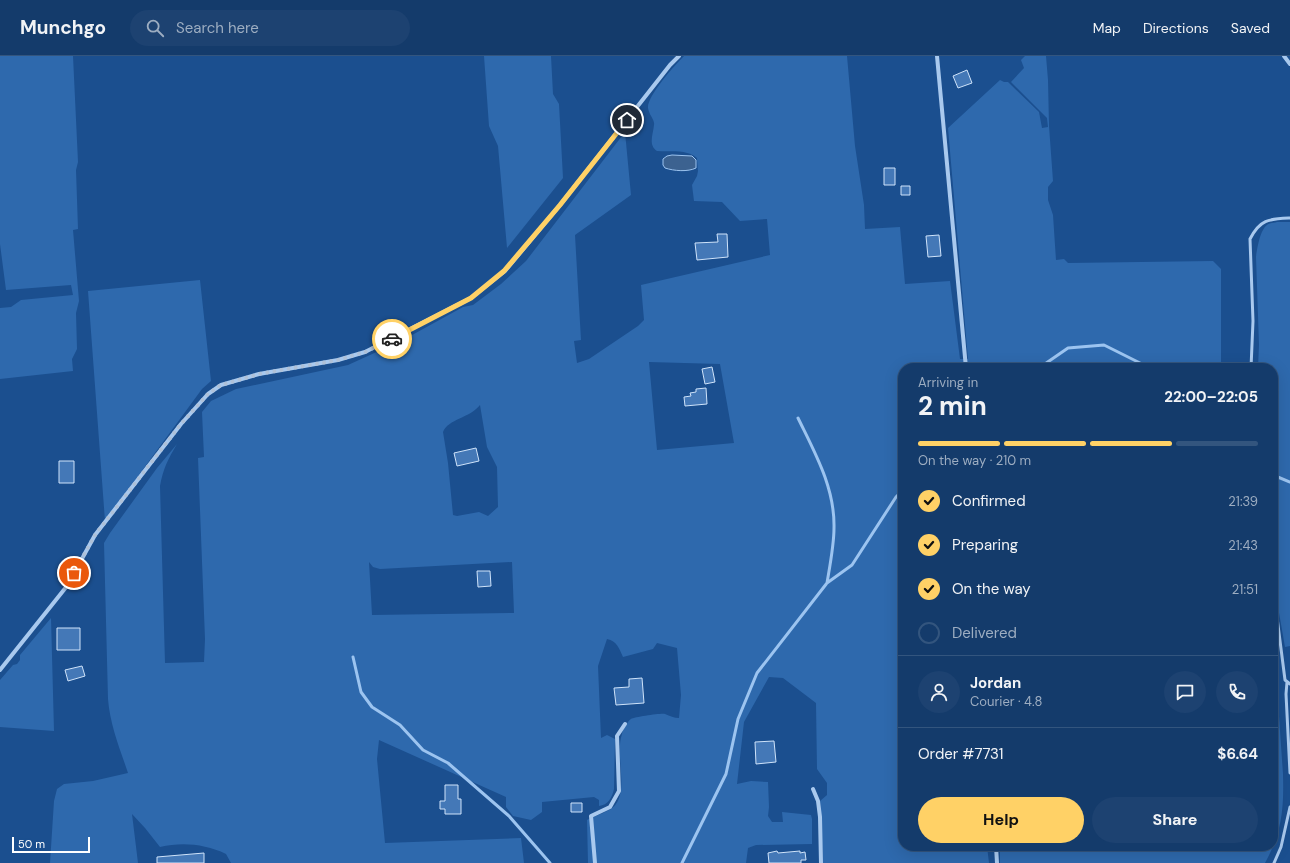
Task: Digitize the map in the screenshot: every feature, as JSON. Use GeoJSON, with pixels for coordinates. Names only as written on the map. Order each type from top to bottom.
{"type":"FeatureCollection","features":[{"type":"Feature","properties":{"kind":"street"},"geometry":{"type":"LineString","coordinates":[[0,670],[67,586],[95,535],[181,424],[208,394],[221,385],[259,374],[338,360],[365,352],[471,298],[504,271],[560,205],[670,65],[679,56]]}},
{"type":"Feature","properties":{"kind":"street"},"geometry":{"type":"LineString","coordinates":[[937,56],[966,363]]}},
{"type":"Feature","properties":{"kind":"street"},"geometry":{"type":"LineString","coordinates":[[1284,56],[1290,64]]}},
{"type":"Feature","properties":{"kind":"street"},"geometry":{"type":"LineString","coordinates":[[595,863],[591,816],[610,807],[619,791],[617,736],[625,724]]}},
{"type":"Feature","properties":{"kind":"street"},"geometry":{"type":"LineString","coordinates":[[813,789],[818,801],[820,818],[821,863]]}},
{"type":"Feature","properties":{"kind":"street"},"geometry":{"type":"LineString","coordinates":[[996,851],[997,863]]}},
{"type":"Feature","properties":{"kind":"lane"},"geometry":{"type":"LineString","coordinates":[[1251,363],[1253,321],[1250,239],[1254,230],[1264,222],[1273,219],[1290,218]]}},
{"type":"Feature","properties":{"kind":"lane"},"geometry":{"type":"LineString","coordinates":[[1278,625],[1285,680],[1289,683],[1286,694],[1290,773]]}},
{"type":"Feature","properties":{"kind":"lane"},"geometry":{"type":"LineString","coordinates":[[1274,863],[1281,847],[1290,807]]}},
{"type":"Feature","properties":{"kind":"shaded area"},"geometry":{"type":"Polygon","coordinates":[[[0,56],[73,56],[78,162],[76,170],[78,229],[73,230],[79,301],[76,313],[77,349],[72,359],[73,371],[0,379],[0,308],[11,307],[21,300],[73,295],[71,285],[6,290],[0,244],[0,56]]]}},
{"type":"Feature","properties":{"kind":"shaded area"},"geometry":{"type":"Polygon","coordinates":[[[484,56],[551,56],[553,94],[559,104],[563,178],[507,248],[498,146],[489,126],[484,56]]]}},
{"type":"Feature","properties":{"kind":"shaded area"},"geometry":{"type":"Polygon","coordinates":[[[684,56],[847,56],[855,146],[864,205],[865,229],[900,227],[905,284],[950,281],[960,359],[968,359],[948,128],[1000,80],[1008,82],[1039,112],[1042,128],[1048,127],[1047,118],[1011,82],[1024,68],[1021,60],[1025,56],[1046,56],[1053,181],[1048,187],[1048,200],[1053,215],[1056,260],[1064,259],[1068,263],[1213,261],[1221,269],[1221,363],[898,363],[898,851],[988,851],[989,863],[823,863],[820,801],[827,795],[827,783],[817,769],[816,703],[783,678],[769,677],[744,722],[737,784],[751,781],[768,782],[768,816],[772,822],[783,822],[782,812],[811,815],[812,844],[756,845],[748,848],[746,863],[588,863],[587,820],[614,807],[619,797],[621,789],[620,742],[623,730],[631,719],[637,717],[665,714],[679,718],[681,695],[677,648],[657,643],[653,649],[623,657],[615,643],[607,639],[598,666],[601,738],[607,735],[615,739],[614,789],[611,798],[605,804],[599,806],[599,800],[594,797],[542,802],[542,812],[531,820],[513,816],[506,807],[506,797],[379,740],[377,759],[385,843],[521,838],[524,863],[231,863],[226,854],[202,846],[185,844],[160,847],[132,814],[138,863],[50,863],[54,801],[57,789],[64,784],[93,781],[128,773],[113,728],[109,709],[104,543],[157,468],[177,444],[166,464],[160,486],[165,663],[204,662],[205,639],[198,458],[204,457],[202,412],[211,401],[236,389],[348,365],[403,340],[463,307],[473,305],[501,284],[526,261],[625,132],[631,195],[575,235],[581,340],[574,341],[577,363],[589,359],[638,326],[644,320],[641,285],[770,255],[767,219],[740,221],[722,202],[694,201],[692,185],[698,171],[697,158],[688,153],[657,151],[654,149],[652,140],[654,123],[648,108],[652,96],[662,81],[684,56]],[[649,362],[657,450],[734,443],[720,364],[649,362]],[[480,405],[471,413],[449,424],[443,432],[448,463],[453,515],[457,516],[479,512],[488,516],[498,507],[497,467],[487,447],[480,405]],[[369,562],[372,615],[514,613],[512,562],[380,569],[373,567],[369,562]]]}},
{"type":"Feature","properties":{"kind":"shaded area"},"geometry":{"type":"Polygon","coordinates":[[[672,155],[692,156],[696,160],[696,168],[681,171],[665,168],[663,165],[663,159],[672,155]]]}},
{"type":"Feature","properties":{"kind":"shaded area"},"geometry":{"type":"Polygon","coordinates":[[[1277,222],[1290,222],[1290,646],[1285,647],[1278,607],[1278,363],[1258,363],[1256,257],[1262,231],[1269,224],[1277,222]]]}},
{"type":"Feature","properties":{"kind":"shaded area"},"geometry":{"type":"Polygon","coordinates":[[[200,280],[211,381],[202,389],[105,521],[88,291],[200,280]]]}},
{"type":"Feature","properties":{"kind":"shaded area"},"geometry":{"type":"Polygon","coordinates":[[[51,618],[54,731],[0,727],[0,680],[13,665],[17,664],[20,660],[20,655],[51,618]]]}},
{"type":"Feature","properties":{"kind":"shaded area"},"geometry":{"type":"Polygon","coordinates":[[[1278,702],[1283,774],[1281,820],[1278,830],[1278,702]]]}},
{"type":"Feature","properties":{"kind":"shaded area"},"geometry":{"type":"Polygon","coordinates":[[[1000,851],[1271,851],[1265,863],[1000,863],[1000,851]]]}},
{"type":"Feature","properties":{"kind":"building"},"geometry":{"type":"Polygon","coordinates":[[[967,70],[972,83],[958,88],[953,76],[967,70]]]}},
{"type":"Feature","properties":{"kind":"building"},"geometry":{"type":"Polygon","coordinates":[[[884,168],[895,168],[895,185],[884,185],[884,168]]]}},
{"type":"Feature","properties":{"kind":"building"},"geometry":{"type":"Polygon","coordinates":[[[901,186],[910,186],[910,195],[901,195],[901,186]]]}},
{"type":"Feature","properties":{"kind":"building"},"geometry":{"type":"Polygon","coordinates":[[[717,234],[727,234],[728,257],[697,260],[695,243],[718,242],[717,234]]]}},
{"type":"Feature","properties":{"kind":"building"},"geometry":{"type":"Polygon","coordinates":[[[939,235],[941,256],[928,257],[926,236],[939,235]]]}},
{"type":"Feature","properties":{"kind":"building"},"geometry":{"type":"Polygon","coordinates":[[[712,367],[715,382],[705,384],[702,369],[712,367]]]}},
{"type":"Feature","properties":{"kind":"building"},"geometry":{"type":"Polygon","coordinates":[[[706,388],[707,404],[685,406],[684,397],[691,396],[690,393],[696,392],[696,389],[706,388]]]}},
{"type":"Feature","properties":{"kind":"building"},"geometry":{"type":"Polygon","coordinates":[[[476,448],[479,461],[457,466],[454,453],[476,448]]]}},
{"type":"Feature","properties":{"kind":"building"},"geometry":{"type":"Polygon","coordinates":[[[59,461],[74,461],[74,483],[59,483],[59,461]]]}},
{"type":"Feature","properties":{"kind":"building"},"geometry":{"type":"Polygon","coordinates":[[[477,571],[490,571],[491,586],[478,587],[477,571]]]}},
{"type":"Feature","properties":{"kind":"building"},"geometry":{"type":"Polygon","coordinates":[[[57,628],[80,628],[80,650],[57,650],[57,628]]]}},
{"type":"Feature","properties":{"kind":"building"},"geometry":{"type":"Polygon","coordinates":[[[82,666],[85,676],[68,681],[65,670],[82,666]]]}},
{"type":"Feature","properties":{"kind":"building"},"geometry":{"type":"Polygon","coordinates":[[[642,678],[644,703],[616,705],[614,688],[629,687],[629,679],[642,678]]]}},
{"type":"Feature","properties":{"kind":"building"},"geometry":{"type":"Polygon","coordinates":[[[774,741],[776,762],[756,764],[755,742],[774,741]]]}},
{"type":"Feature","properties":{"kind":"building"},"geometry":{"type":"Polygon","coordinates":[[[445,785],[458,785],[458,799],[461,799],[461,814],[445,814],[445,809],[440,809],[440,801],[445,801],[445,785]]]}},
{"type":"Feature","properties":{"kind":"building"},"geometry":{"type":"Polygon","coordinates":[[[571,803],[582,803],[582,812],[571,812],[571,803]]]}},
{"type":"Feature","properties":{"kind":"building"},"geometry":{"type":"Polygon","coordinates":[[[777,851],[778,853],[805,852],[806,860],[801,860],[801,863],[769,863],[768,853],[777,851]]]}},
{"type":"Feature","properties":{"kind":"building"},"geometry":{"type":"Polygon","coordinates":[[[204,853],[204,863],[157,863],[157,857],[204,853]]]}},
{"type":"Feature","properties":{"kind":"waterway"},"geometry":{"type":"LineString","coordinates":[[1046,363],[1068,348],[1104,345],[1140,363]]}},
{"type":"Feature","properties":{"kind":"waterway"},"geometry":{"type":"LineString","coordinates":[[798,418],[823,471],[831,499],[834,535],[827,583]]}},
{"type":"Feature","properties":{"kind":"waterway"},"geometry":{"type":"LineString","coordinates":[[1278,477],[1290,482]]}},
{"type":"Feature","properties":{"kind":"waterway"},"geometry":{"type":"LineString","coordinates":[[682,863],[726,774],[738,719],[757,673],[827,583],[852,565],[898,495]]}},
{"type":"Feature","properties":{"kind":"waterway"},"geometry":{"type":"LineString","coordinates":[[353,657],[361,692],[372,707],[400,725],[423,750],[448,763],[509,816],[550,863]]}},
{"type":"Feature","properties":{"kind":"way so far"},"geometry":{"type":"LineString","coordinates":[[74,573],[95,535],[181,424],[208,394],[221,385],[259,374],[338,360],[365,352],[392,339]]}},
{"type":"Feature","properties":{"kind":"route"},"geometry":{"type":"LineString","coordinates":[[392,339],[471,298],[504,271],[560,205],[627,120]]}}]}
